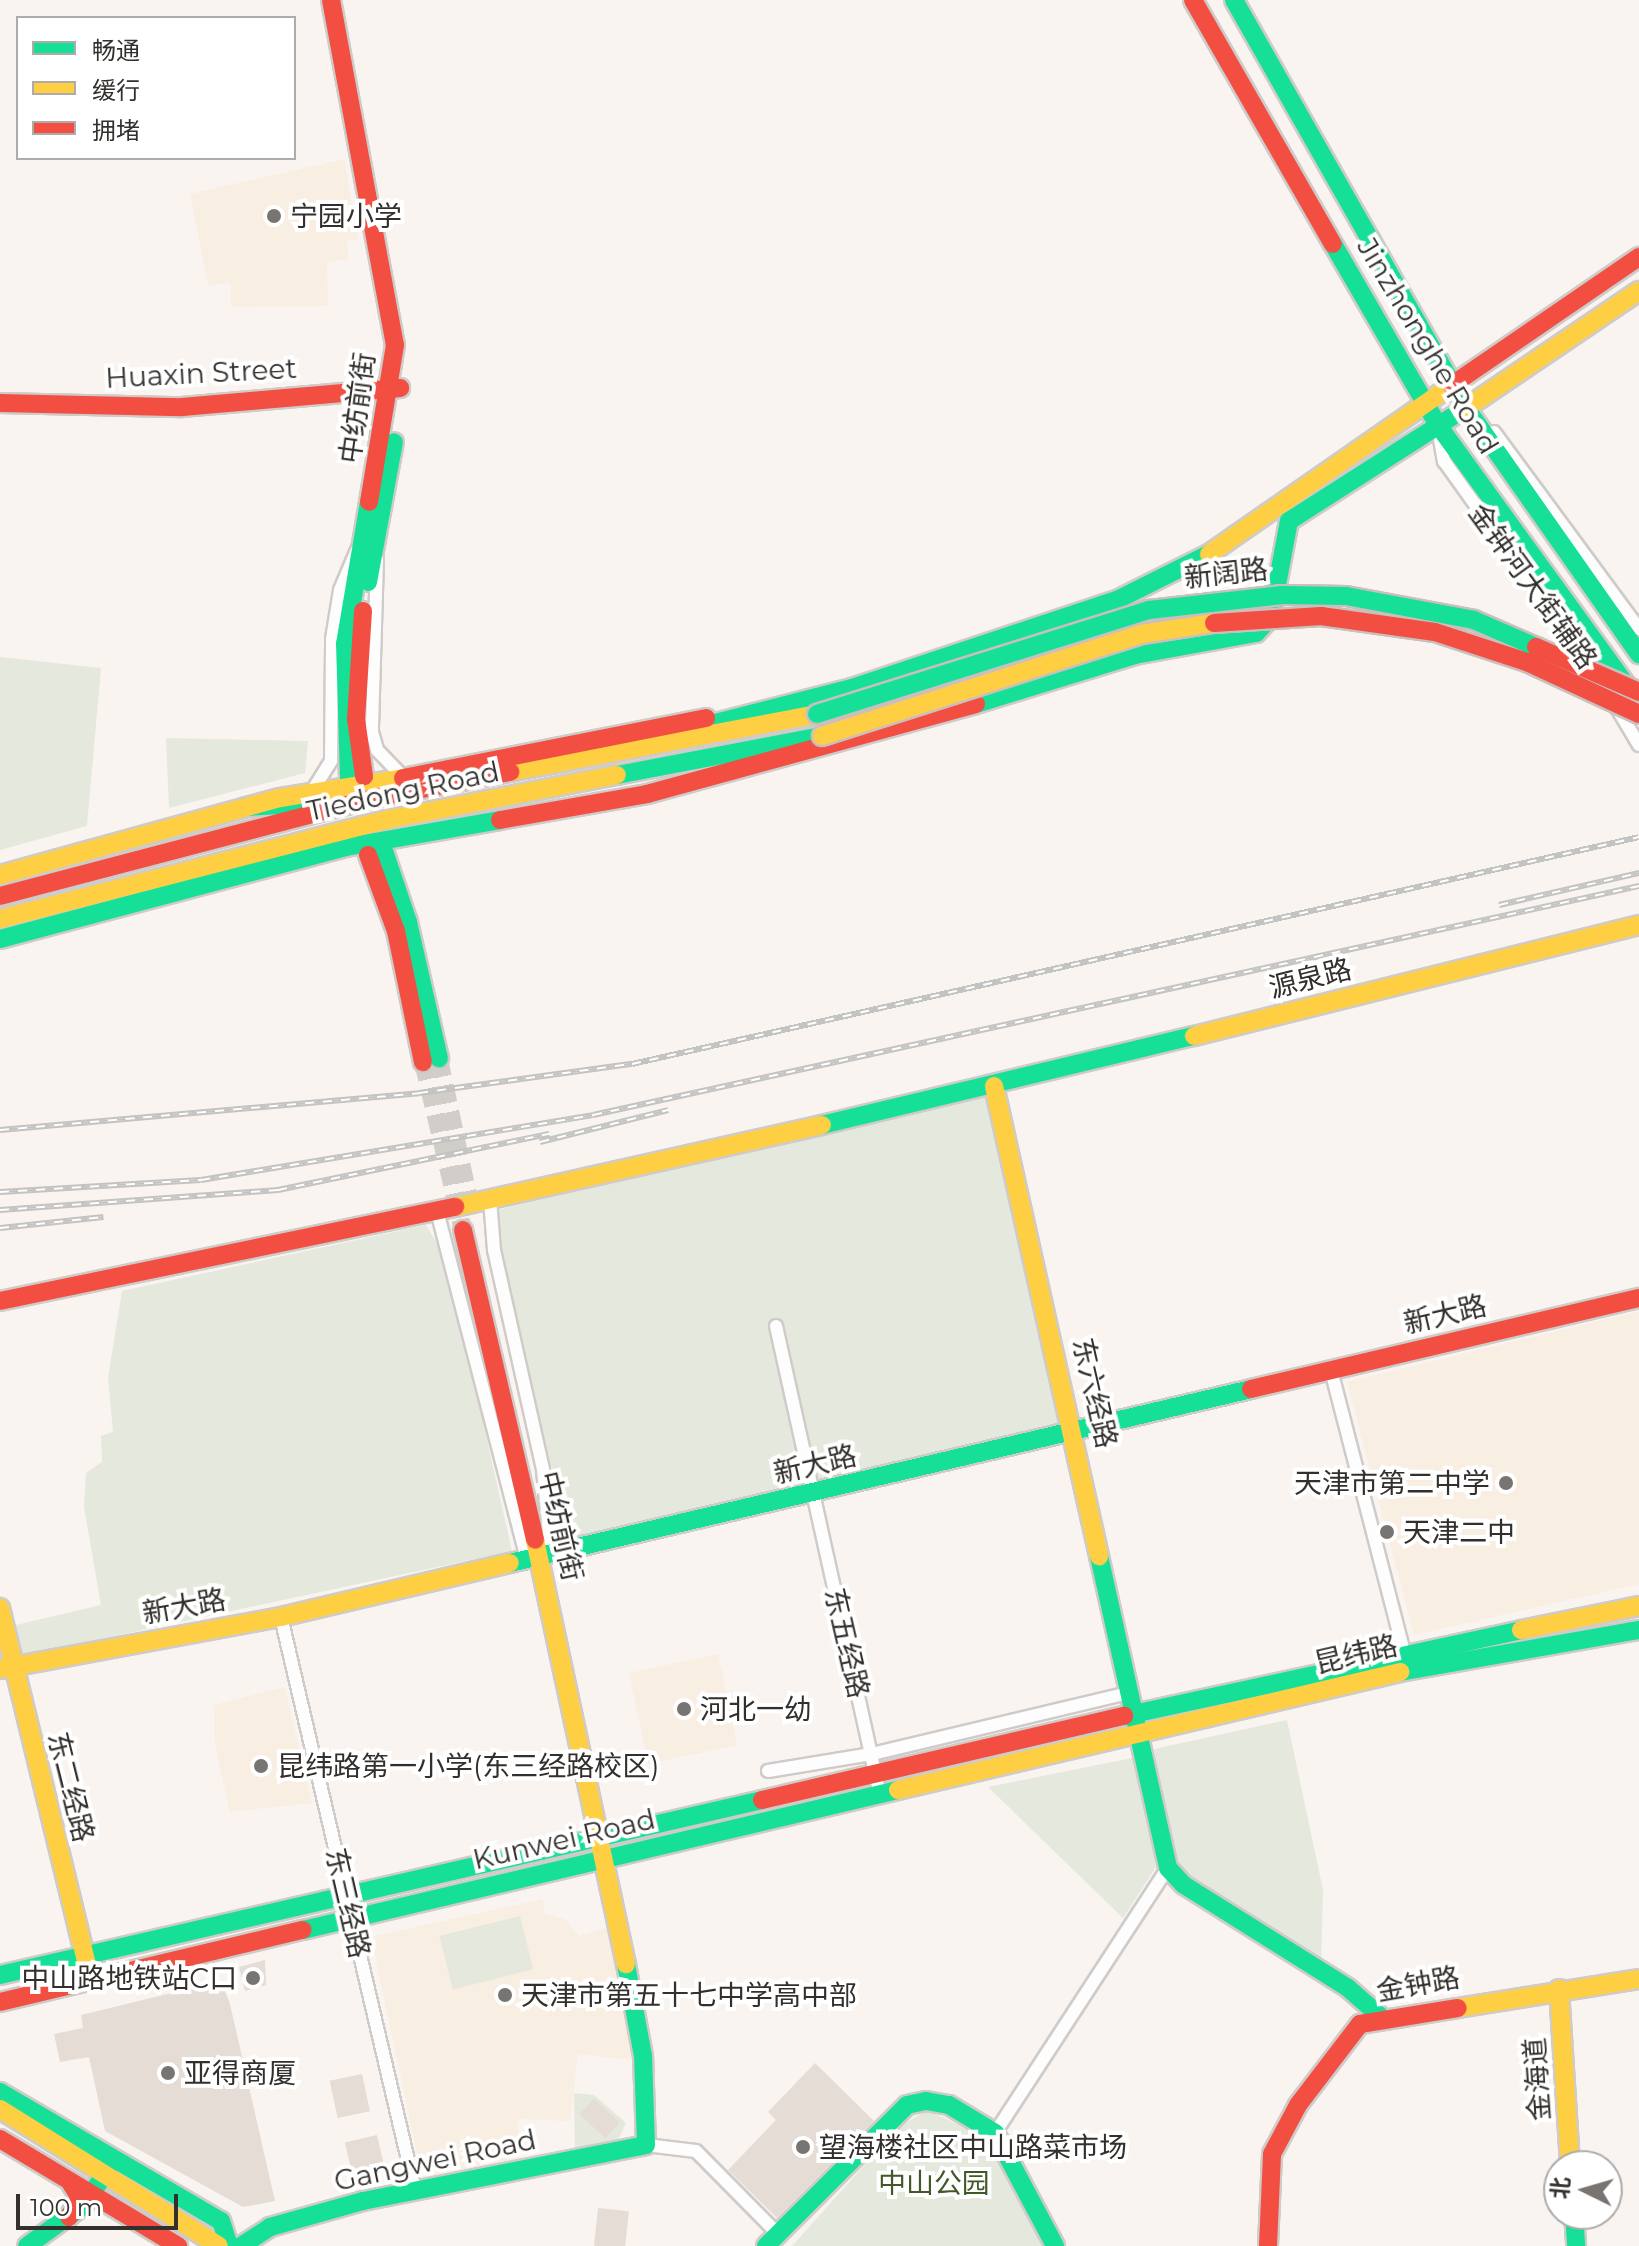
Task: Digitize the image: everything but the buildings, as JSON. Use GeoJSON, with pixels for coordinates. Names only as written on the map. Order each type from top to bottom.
{"type":"FeatureCollection","features":[{"type":"Feature","properties":{"kind":"main road","name":"中纺前街"},"geometry":{"type":"LineString","coordinates":[[331,0],[392,322],[398,388],[343,673],[357,777]]}},
{"type":"Feature","properties":{"kind":"main road"},"geometry":{"type":"LineString","coordinates":[[341,0],[403,326],[398,388]]}},
{"type":"Feature","properties":{"kind":"main road","name":"Jinzhonghe Road"},"geometry":{"type":"LineString","coordinates":[[1193,0],[1438,425],[1639,705]]}},
{"type":"Feature","properties":{"kind":"main road","name":"Jinzhonghe Road"},"geometry":{"type":"LineString","coordinates":[[1234,0],[1466,408],[1489,445],[1639,654]]}},
{"type":"Feature","properties":{"kind":"main road"},"geometry":{"type":"LineString","coordinates":[[528,773],[866,684],[1117,600],[1236,540],[1276,503],[1639,257]]}},
{"type":"Feature","properties":{"kind":"main road"},"geometry":{"type":"LineString","coordinates":[[0,939],[250,869],[723,774],[861,740],[1135,655],[1256,633],[1271,617],[1289,521],[1466,408],[1639,291]]}},
{"type":"Feature","properties":{"kind":"main road","name":"Huaxin Street"},"geometry":{"type":"LineString","coordinates":[[0,403],[193,407],[398,388]]}},
{"type":"Feature","properties":{"kind":"main road"},"geometry":{"type":"LineString","coordinates":[[1464,463],[1467,443],[1489,445]]}},
{"type":"Feature","properties":{"kind":"main road","name":"新阔路"},"geometry":{"type":"LineString","coordinates":[[817,714],[1149,610],[1282,595],[1346,596],[1474,620],[1639,692]]}},
{"type":"Feature","properties":{"kind":"main road","name":"新阔路"},"geometry":{"type":"LineString","coordinates":[[822,736],[1142,634],[1259,616],[1321,616],[1435,632],[1527,662],[1639,714]]}},
{"type":"Feature","properties":{"kind":"main road","name":"Tiedong Road"},"geometry":{"type":"LineString","coordinates":[[0,896],[370,799],[528,773],[817,714]]}},
{"type":"Feature","properties":{"kind":"main road"},"geometry":{"type":"LineString","coordinates":[[0,875],[246,807],[405,779],[657,725],[736,716]]}},
{"type":"Feature","properties":{"kind":"main road","name":"Tiedong Road"},"geometry":{"type":"LineString","coordinates":[[0,919],[370,823],[577,786],[822,736]]}},
{"type":"Feature","properties":{"kind":"main road"},"geometry":{"type":"LineString","coordinates":[[577,786],[723,774]]}},
{"type":"Feature","properties":{"kind":"main road"},"geometry":{"type":"LineString","coordinates":[[246,807],[370,799]]}},
{"type":"Feature","properties":{"kind":"main road"},"geometry":{"type":"LineString","coordinates":[[250,869],[370,823]]}},
{"type":"Feature","properties":{"kind":"main road"},"geometry":{"type":"LineString","coordinates":[[376,853],[431,1060]]}},
{"type":"Feature","properties":{"kind":"main road","name":"源泉路"},"geometry":{"type":"LineString","coordinates":[[0,1301],[490,1200],[994,1086],[1639,925]]}},
{"type":"Feature","properties":{"kind":"main road","name":"东六经路"},"geometry":{"type":"LineString","coordinates":[[994,1086],[1076,1432],[1168,1868]]}},
{"type":"Feature","properties":{"kind":"main road","name":"中纺前街"},"geometry":{"type":"LineString","coordinates":[[469,1229],[539,1558],[603,1835],[643,2056],[646,2145]]}},
{"type":"Feature","properties":{"kind":"main road","name":"新大路"},"geometry":{"type":"LineString","coordinates":[[6,1667],[281,1617],[1639,1298]]}},
{"type":"Feature","properties":{"kind":"main road"},"geometry":{"type":"LineString","coordinates":[[1579,1615],[1639,1594]]}},
{"type":"Feature","properties":{"kind":"main road"},"geometry":{"type":"LineString","coordinates":[[1579,1615],[1639,1606]]}},
{"type":"Feature","properties":{"kind":"main road","name":"东二经路"},"geometry":{"type":"LineString","coordinates":[[0,1608],[6,1667],[90,1978]]}},
{"type":"Feature","properties":{"kind":"main road","name":"昆纬路"},"geometry":{"type":"LineString","coordinates":[[1139,1722],[1404,1652],[1579,1615]]}},
{"type":"Feature","properties":{"kind":"main road"},"geometry":{"type":"LineString","coordinates":[[1584,1636],[1639,1620]]}},
{"type":"Feature","properties":{"kind":"main road"},"geometry":{"type":"LineString","coordinates":[[1584,1636],[1639,1630]]}},
{"type":"Feature","properties":{"kind":"main road","name":"昆纬路"},"geometry":{"type":"LineString","coordinates":[[1139,1722],[1584,1636]]}},
{"type":"Feature","properties":{"kind":"main road","name":"Kunwei Road"},"geometry":{"type":"LineString","coordinates":[[3,1973],[603,1835],[878,1783],[1139,1722]]}},
{"type":"Feature","properties":{"kind":"main road","name":"Kunwei Road"},"geometry":{"type":"LineString","coordinates":[[0,2002],[90,1978],[606,1859],[878,1783]]}},
{"type":"Feature","properties":{"kind":"main road"},"geometry":{"type":"LineString","coordinates":[[1168,1868],[1184,1885],[1348,1988],[1381,2017]]}},
{"type":"Feature","properties":{"kind":"main road","name":"金钟路"},"geometry":{"type":"LineString","coordinates":[[1268,2246],[1272,2154],[1298,2105],[1360,2024],[1381,2017],[1639,1979]]}},
{"type":"Feature","properties":{"kind":"main road","name":"金海道"},"geometry":{"type":"LineString","coordinates":[[1559,1989],[1569,2150]]}},
{"type":"Feature","properties":{"kind":"main road"},"geometry":{"type":"LineString","coordinates":[[0,2092],[219,2246]]}},
{"type":"Feature","properties":{"kind":"main road"},"geometry":{"type":"LineString","coordinates":[[772,2240],[907,2105],[949,2105],[995,2133],[1055,2246]]}},
{"type":"Feature","properties":{"kind":"main road"},"geometry":{"type":"LineString","coordinates":[[0,2109],[108,2169],[221,2221],[229,2246]]}},
{"type":"Feature","properties":{"kind":"main road"},"geometry":{"type":"LineString","coordinates":[[0,2139],[178,2246]]}},
{"type":"Feature","properties":{"kind":"main road","name":"Gangwei Road"},"geometry":{"type":"LineString","coordinates":[[241,2246],[270,2227],[415,2190],[646,2145]]}},
{"type":"Feature","properties":{"kind":"main road"},"geometry":{"type":"LineString","coordinates":[[27,2246],[69,2217],[91,2194],[108,2169]]}},
{"type":"Feature","properties":{"kind":"main road"},"geometry":{"type":"LineString","coordinates":[[69,2217],[80,2198],[70,2182]]}},
{"type":"Feature","properties":{"kind":"street"},"geometry":{"type":"LineString","coordinates":[[1466,408],[1491,427],[1639,629]]}},
{"type":"Feature","properties":{"kind":"street","name":"金钟河大街辅路"},"geometry":{"type":"LineString","coordinates":[[1438,425],[1444,461],[1578,645],[1639,745]]}},
{"type":"Feature","properties":{"kind":"street"},"geometry":{"type":"LineString","coordinates":[[368,546],[372,732],[377,750],[405,779]]}},
{"type":"Feature","properties":{"kind":"street"},"geometry":{"type":"LineString","coordinates":[[310,794],[331,761],[332,639],[347,568],[368,546]]}},
{"type":"Feature","properties":{"kind":"street"},"geometry":{"type":"LineString","coordinates":[[490,1200],[494,1250],[543,1470],[539,1558]]}},
{"type":"Feature","properties":{"kind":"street"},"geometry":{"type":"LineString","coordinates":[[437,1211],[539,1558]]}},
{"type":"Feature","properties":{"kind":"street","name":"东五经路"},"geometry":{"type":"LineString","coordinates":[[776,1326],[878,1783]]}},
{"type":"Feature","properties":{"kind":"street"},"geometry":{"type":"LineString","coordinates":[[1331,1370],[1404,1652]]}},
{"type":"Feature","properties":{"kind":"street","name":"东三经路"},"geometry":{"type":"LineString","coordinates":[[281,1617],[415,2190]]}},
{"type":"Feature","properties":{"kind":"street"},"geometry":{"type":"LineString","coordinates":[[768,1771],[872,1754],[1132,1692]]}},
{"type":"Feature","properties":{"kind":"street"},"geometry":{"type":"LineString","coordinates":[[995,2133],[1168,1868]]}},
{"type":"Feature","properties":{"kind":"street"},"geometry":{"type":"LineString","coordinates":[[646,2145],[696,2151],[772,2240]]}},
{"type":"Feature","properties":{"kind":"shaded area","name":"宁园小学"},"geometry":{"type":"Polygon","coordinates":[[[344,159],[358,239],[347,241],[348,260],[327,261],[328,306],[231,307],[231,283],[208,285],[190,194],[344,159]]]}},
{"type":"Feature","properties":{"kind":"shaded area","name":"天津市第二中学"},"geometry":{"type":"Polygon","coordinates":[[[1639,1311],[1639,1584],[1414,1635],[1347,1382],[1639,1311]]]}},
{"type":"Feature","properties":{"kind":"shaded area","name":"河北一幼"},"geometry":{"type":"Polygon","coordinates":[[[718,1654],[737,1745],[648,1764],[629,1673],[718,1654]]]}},
{"type":"Feature","properties":{"kind":"shaded area","name":"昆纬路第一小学(东三经路校区)"},"geometry":{"type":"Polygon","coordinates":[[[285,1687],[312,1803],[230,1812],[215,1745],[214,1705],[285,1687]]]}},
{"type":"Feature","properties":{"kind":"shaded area","name":"天津市第五十七中学高中部"},"geometry":{"type":"Polygon","coordinates":[[[543,1899],[544,1913],[566,1920],[579,1936],[610,1927],[641,2061],[578,2054],[570,2121],[517,2119],[522,2161],[423,2181],[371,1937],[543,1899]]]}},
{"type":"Feature","properties":{"kind":"green space"},"geometry":{"type":"Polygon","coordinates":[[[0,657],[101,668],[87,826],[0,850],[0,657]]]}},
{"type":"Feature","properties":{"kind":"green space"},"geometry":{"type":"Polygon","coordinates":[[[166,738],[308,741],[305,773],[169,808],[166,738]]]}},
{"type":"Feature","properties":{"kind":"green space"},"geometry":{"type":"Polygon","coordinates":[[[986,1097],[1062,1424],[563,1540],[487,1212],[986,1097]]]}},
{"type":"Feature","properties":{"kind":"green space"},"geometry":{"type":"Polygon","coordinates":[[[426,1225],[446,1258],[512,1551],[22,1656],[16,1625],[101,1605],[84,1507],[86,1473],[102,1462],[101,1436],[113,1432],[108,1378],[122,1291],[426,1225]]]}},
{"type":"Feature","properties":{"kind":"green space"},"geometry":{"type":"Polygon","coordinates":[[[1287,1720],[1323,1890],[1321,1966],[1176,1866],[1154,1749],[1287,1720]]]}},
{"type":"Feature","properties":{"kind":"green space"},"geometry":{"type":"Polygon","coordinates":[[[1137,1757],[1156,1867],[1123,1918],[988,1787],[1137,1757]]]}},
{"type":"Feature","properties":{"kind":"green space"},"geometry":{"type":"Polygon","coordinates":[[[520,1916],[533,1969],[453,1989],[439,1936],[520,1916]]]}},
{"type":"Feature","properties":{"kind":"green space"},"geometry":{"type":"Polygon","coordinates":[[[574,2093],[594,2095],[626,2123],[617,2142],[575,2152],[574,2093]]]}},
{"type":"Feature","properties":{"kind":"green space","name":"中山公园"},"geometry":{"type":"Polygon","coordinates":[[[926,2110],[971,2130],[1000,2163],[1044,2246],[792,2246],[896,2130],[926,2110]]]}},
{"type":"Feature","properties":{"kind":"tunnel"},"geometry":{"type":"LineString","coordinates":[[439,1059],[471,1209]]}},
{"type":"Feature","properties":{"kind":"tunnel"},"geometry":{"type":"LineString","coordinates":[[423,1062],[463,1230]]}},
{"type":"Feature","properties":{"kind":"railway"},"geometry":{"type":"LineString","coordinates":[[0,1130],[419,1093],[632,1064],[1639,837]]}},
{"type":"Feature","properties":{"kind":"railway"},"geometry":{"type":"LineString","coordinates":[[1499,905],[1639,873]]}},
{"type":"Feature","properties":{"kind":"railway"},"geometry":{"type":"LineString","coordinates":[[0,1192],[201,1180],[593,1115],[1639,886]]}},
{"type":"Feature","properties":{"kind":"railway"},"geometry":{"type":"LineString","coordinates":[[540,1142],[668,1110]]}},
{"type":"Feature","properties":{"kind":"railway"},"geometry":{"type":"LineString","coordinates":[[0,1210],[278,1190],[549,1134]]}},
{"type":"Feature","properties":{"kind":"railway"},"geometry":{"type":"LineString","coordinates":[[0,1228],[103,1217]]}},
{"type":"Feature","properties":{"kind":"traffic: fast"},"geometry":{"type":"LineString","coordinates":[[1234,0],[1466,408],[1639,654]]}},
{"type":"Feature","properties":{"kind":"traffic: fast"},"geometry":{"type":"LineString","coordinates":[[1333,244],[1438,425],[1631,692]]}},
{"type":"Feature","properties":{"kind":"traffic: fast"},"geometry":{"type":"LineString","coordinates":[[976,704],[1135,655],[1256,633],[1271,617],[1289,521],[1466,408]]}},
{"type":"Feature","properties":{"kind":"traffic: fast"},"geometry":{"type":"LineString","coordinates":[[368,582],[394,442]]}},
{"type":"Feature","properties":{"kind":"traffic: fast"},"geometry":{"type":"LineString","coordinates":[[349,778],[345,644],[369,502]]}},
{"type":"Feature","properties":{"kind":"traffic: fast"},"geometry":{"type":"LineString","coordinates":[[692,729],[852,688],[1117,600],[1209,554]]}},
{"type":"Feature","properties":{"kind":"traffic: fast"},"geometry":{"type":"LineString","coordinates":[[817,714],[1149,610],[1282,595],[1346,596],[1474,620],[1536,647]]}},
{"type":"Feature","properties":{"kind":"traffic: fast"},"geometry":{"type":"LineString","coordinates":[[617,775],[822,736]]}},
{"type":"Feature","properties":{"kind":"traffic: fast"},"geometry":{"type":"LineString","coordinates":[[246,807],[313,803]]}},
{"type":"Feature","properties":{"kind":"traffic: fast"},"geometry":{"type":"LineString","coordinates":[[0,939],[346,847],[500,820]]}},
{"type":"Feature","properties":{"kind":"traffic: fast"},"geometry":{"type":"LineString","coordinates":[[384,851],[408,922],[439,1059]]}},
{"type":"Feature","properties":{"kind":"traffic: fast"},"geometry":{"type":"LineString","coordinates":[[822,1125],[1194,1036]]}},
{"type":"Feature","properties":{"kind":"traffic: fast"},"geometry":{"type":"LineString","coordinates":[[510,1563],[1251,1389]]}},
{"type":"Feature","properties":{"kind":"traffic: fast"},"geometry":{"type":"LineString","coordinates":[[1099,1556],[1168,1868],[1184,1885],[1348,1988],[1381,2017]]}},
{"type":"Feature","properties":{"kind":"traffic: fast"},"geometry":{"type":"LineString","coordinates":[[1124,1716],[1521,1630]]}},
{"type":"Feature","properties":{"kind":"traffic: fast"},"geometry":{"type":"LineString","coordinates":[[1400,1672],[1639,1630]]}},
{"type":"Feature","properties":{"kind":"traffic: fast"},"geometry":{"type":"LineString","coordinates":[[303,1930],[898,1790]]}},
{"type":"Feature","properties":{"kind":"traffic: fast"},"geometry":{"type":"LineString","coordinates":[[0,1975],[762,1800]]}},
{"type":"Feature","properties":{"kind":"traffic: fast"},"geometry":{"type":"LineString","coordinates":[[241,2246],[270,2227],[363,2201],[646,2145],[643,2056],[626,1964]]}},
{"type":"Feature","properties":{"kind":"traffic: fast"},"geometry":{"type":"LineString","coordinates":[[0,2092],[221,2221],[229,2246]]}},
{"type":"Feature","properties":{"kind":"traffic: fast"},"geometry":{"type":"LineString","coordinates":[[766,2246],[907,2105],[926,2101],[949,2105],[995,2133],[1055,2246]]}},
{"type":"Feature","properties":{"kind":"traffic: fast"},"geometry":{"type":"LineString","coordinates":[[27,2246],[84,2205],[112,2163]]}},
{"type":"Feature","properties":{"kind":"traffic: fast"},"geometry":{"type":"LineString","coordinates":[[1575,2230],[1576,2246]]}},
{"type":"Feature","properties":{"kind":"traffic: slow"},"geometry":{"type":"LineString","coordinates":[[1466,408],[1639,291]]}},
{"type":"Feature","properties":{"kind":"traffic: slow"},"geometry":{"type":"LineString","coordinates":[[1209,554],[1452,385]]}},
{"type":"Feature","properties":{"kind":"traffic: slow"},"geometry":{"type":"LineString","coordinates":[[822,736],[1142,634],[1214,623]]}},
{"type":"Feature","properties":{"kind":"traffic: slow"},"geometry":{"type":"LineString","coordinates":[[510,772],[817,714]]}},
{"type":"Feature","properties":{"kind":"traffic: slow"},"geometry":{"type":"LineString","coordinates":[[0,919],[390,819],[617,775]]}},
{"type":"Feature","properties":{"kind":"traffic: slow"},"geometry":{"type":"LineString","coordinates":[[0,875],[280,798],[403,778]]}},
{"type":"Feature","properties":{"kind":"traffic: slow"},"geometry":{"type":"LineString","coordinates":[[1194,1036],[1639,925]]}},
{"type":"Feature","properties":{"kind":"traffic: slow"},"geometry":{"type":"LineString","coordinates":[[994,1086],[1099,1556]]}},
{"type":"Feature","properties":{"kind":"traffic: slow"},"geometry":{"type":"LineString","coordinates":[[455,1207],[822,1125]]}},
{"type":"Feature","properties":{"kind":"traffic: slow"},"geometry":{"type":"LineString","coordinates":[[535,1540],[626,1964]]}},
{"type":"Feature","properties":{"kind":"traffic: slow"},"geometry":{"type":"LineString","coordinates":[[0,1669],[281,1617],[510,1563]]}},
{"type":"Feature","properties":{"kind":"traffic: slow"},"geometry":{"type":"LineString","coordinates":[[1521,1630],[1639,1606]]}},
{"type":"Feature","properties":{"kind":"traffic: slow"},"geometry":{"type":"LineString","coordinates":[[0,1608],[90,1978]]}},
{"type":"Feature","properties":{"kind":"traffic: slow"},"geometry":{"type":"LineString","coordinates":[[898,1790],[1400,1672]]}},
{"type":"Feature","properties":{"kind":"traffic: slow"},"geometry":{"type":"LineString","coordinates":[[1458,2008],[1639,1979]]}},
{"type":"Feature","properties":{"kind":"traffic: slow"},"geometry":{"type":"LineString","coordinates":[[1559,1989],[1569,2150]]}},
{"type":"Feature","properties":{"kind":"traffic: slow"},"geometry":{"type":"LineString","coordinates":[[0,2109],[219,2246]]}},
{"type":"Feature","properties":{"kind":"traffic: jam"},"geometry":{"type":"LineString","coordinates":[[331,0],[395,345],[369,502]]}},
{"type":"Feature","properties":{"kind":"traffic: jam"},"geometry":{"type":"LineString","coordinates":[[1193,0],[1333,244]]}},
{"type":"Feature","properties":{"kind":"traffic: jam"},"geometry":{"type":"LineString","coordinates":[[1452,385],[1639,257]]}},
{"type":"Feature","properties":{"kind":"traffic: jam"},"geometry":{"type":"LineString","coordinates":[[0,403],[182,407],[400,388]]}},
{"type":"Feature","properties":{"kind":"traffic: jam"},"geometry":{"type":"LineString","coordinates":[[363,611],[356,719],[364,776]]}},
{"type":"Feature","properties":{"kind":"traffic: jam"},"geometry":{"type":"LineString","coordinates":[[1214,623],[1321,616],[1435,632],[1527,662],[1639,714]]}},
{"type":"Feature","properties":{"kind":"traffic: jam"},"geometry":{"type":"LineString","coordinates":[[1536,647],[1639,692]]}},
{"type":"Feature","properties":{"kind":"traffic: jam"},"geometry":{"type":"LineString","coordinates":[[500,820],[647,794],[976,704]]}},
{"type":"Feature","properties":{"kind":"traffic: jam"},"geometry":{"type":"LineString","coordinates":[[403,778],[706,718]]}},
{"type":"Feature","properties":{"kind":"traffic: jam"},"geometry":{"type":"LineString","coordinates":[[0,896],[370,799],[510,772]]}},
{"type":"Feature","properties":{"kind":"traffic: jam"},"geometry":{"type":"LineString","coordinates":[[368,855],[396,931],[423,1062]]}},
{"type":"Feature","properties":{"kind":"traffic: jam"},"geometry":{"type":"LineString","coordinates":[[0,1301],[455,1207]]}},
{"type":"Feature","properties":{"kind":"traffic: jam"},"geometry":{"type":"LineString","coordinates":[[463,1230],[535,1540]]}},
{"type":"Feature","properties":{"kind":"traffic: jam"},"geometry":{"type":"LineString","coordinates":[[1251,1389],[1639,1298]]}},
{"type":"Feature","properties":{"kind":"traffic: jam"},"geometry":{"type":"LineString","coordinates":[[762,1800],[1124,1716]]}},
{"type":"Feature","properties":{"kind":"traffic: jam"},"geometry":{"type":"LineString","coordinates":[[0,2002],[303,1930]]}},
{"type":"Feature","properties":{"kind":"traffic: jam"},"geometry":{"type":"LineString","coordinates":[[1268,2246],[1272,2154],[1298,2105],[1360,2024],[1458,2008]]}},
{"type":"Feature","properties":{"kind":"traffic: jam"},"geometry":{"type":"LineString","coordinates":[[0,2139],[178,2246]]}},
{"type":"Feature","properties":{"kind":"traffic: jam"},"geometry":{"type":"LineString","coordinates":[[69,2217],[80,2198],[70,2182]]}},
{"type":"Feature","properties":{"kind":"place","name":"宁园小学"},"geometry":{"type":"Point","coordinates":[274,216]}},
{"type":"Feature","properties":{"kind":"place","name":"天津市第二中学"},"geometry":{"type":"Point","coordinates":[1506,1483]}},
{"type":"Feature","properties":{"kind":"place","name":"天津二中"},"geometry":{"type":"Point","coordinates":[1387,1532]}},
{"type":"Feature","properties":{"kind":"place","name":"河北一幼"},"geometry":{"type":"Point","coordinates":[684,1709]}},
{"type":"Feature","properties":{"kind":"place","name":"昆纬路第一小学(东三经路校区)"},"geometry":{"type":"Point","coordinates":[261,1766]}},
{"type":"Feature","properties":{"kind":"place","name":"中山路地铁站C口"},"geometry":{"type":"Point","coordinates":[253,1978]}},
{"type":"Feature","properties":{"kind":"place","name":"天津市第五十七中学高中部"},"geometry":{"type":"Point","coordinates":[505,1995]}},
{"type":"Feature","properties":{"kind":"place","name":"亚得商厦"},"geometry":{"type":"Point","coordinates":[168,2073]}},
{"type":"Feature","properties":{"kind":"place","name":"望海楼社区中山路菜市场"},"geometry":{"type":"Point","coordinates":[803,2147]}}]}
